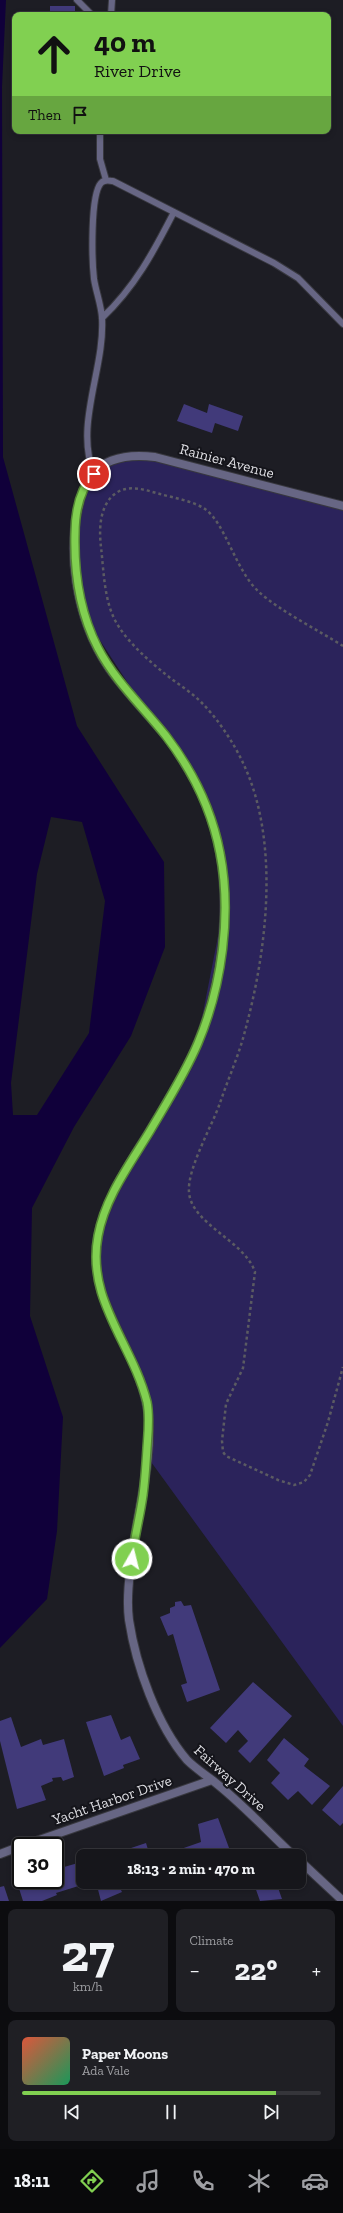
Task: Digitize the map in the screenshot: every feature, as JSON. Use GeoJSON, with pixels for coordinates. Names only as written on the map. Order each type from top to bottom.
{"type":"FeatureCollection","features":[{"type":"Feature","properties":{"kind":"street","name":"Rainier Avenue"},"geometry":{"type":"LineString","coordinates":[[104,463],[118,457],[137,455],[155,457],[343,506]]}},
{"type":"Feature","properties":{"kind":"street","name":"Fairway Drive"},"geometry":{"type":"LineString","coordinates":[[104,463],[86,483],[75,520],[75,565],[86,619],[99,650],[110,669],[168,738],[201,795],[216,835],[221,858],[225,900],[217,977],[198,1043],[178,1082],[115,1189],[106,1208],[96,1249],[98,1283],[103,1302],[129,1354],[146,1401],[149,1423],[143,1496],[128,1582],[129,1620],[140,1668],[159,1715],[186,1758],[198,1771],[212,1780],[286,1849]]}},
{"type":"Feature","properties":{"kind":"street","name":"Yacht Harbor Drive"},"geometry":{"type":"LineString","coordinates":[[48,1837],[212,1780]]}},
{"type":"Feature","properties":{"kind":"street","name":"Yacht Harbor Drive"},"geometry":{"type":"LineString","coordinates":[[0,1854],[12,1850]]}},
{"type":"Feature","properties":{"kind":"street"},"geometry":{"type":"LineString","coordinates":[[306,1867],[343,1901]]}},
{"type":"Feature","properties":{"kind":"lane"},"geometry":{"type":"LineString","coordinates":[[78,0],[89,12]]}},
{"type":"Feature","properties":{"kind":"lane"},"geometry":{"type":"LineString","coordinates":[[111,12],[112,0]]}},
{"type":"Feature","properties":{"kind":"lane"},"geometry":{"type":"LineString","coordinates":[[100,134],[100,159],[106,180]]}},
{"type":"Feature","properties":{"kind":"lane"},"geometry":{"type":"LineString","coordinates":[[94,474],[89,462],[89,416],[97,372],[102,318],[94,279],[93,212],[101,183],[106,180],[113,181],[274,263],[298,278],[343,324]]}},
{"type":"Feature","properties":{"kind":"lane"},"geometry":{"type":"LineString","coordinates":[[102,318],[122,299],[136,279],[160,241],[174,212]]}},
{"type":"Feature","properties":{"kind":"shaded area"},"geometry":{"type":"Polygon","coordinates":[[[0,0],[6,0],[2,87],[3,457],[77,726],[164,862],[165,947],[131,1036],[74,1127],[32,1208],[30,1316],[63,1417],[57,1531],[47,1599],[0,1648],[0,0]],[[51,817],[37,874],[11,1083],[13,1115],[37,1115],[89,1033],[105,901],[82,822],[51,817]]]}},
{"type":"Feature","properties":{"kind":"shaded area"},"geometry":{"type":"Polygon","coordinates":[[[118,457],[155,457],[343,506],[343,1726],[146,1455],[146,1401],[103,1302],[96,1249],[115,1189],[197,1043],[225,901],[205,801],[86,619],[75,541],[86,483],[118,457]]]}},
{"type":"Feature","properties":{"kind":"building"},"geometry":{"type":"Polygon","coordinates":[[[50,6],[75,6],[75,12],[50,12],[50,6]]]}},
{"type":"Feature","properties":{"kind":"building"},"geometry":{"type":"Polygon","coordinates":[[[184,404],[207,413],[209,404],[243,416],[238,431],[215,423],[212,433],[177,421],[184,404]]]}},
{"type":"Feature","properties":{"kind":"building"},"geometry":{"type":"Polygon","coordinates":[[[181,1601],[184,1606],[191,1605],[220,1690],[187,1702],[181,1685],[187,1683],[173,1634],[168,1636],[160,1617],[170,1613],[170,1608],[175,1606],[175,1602],[181,1601]]]}},
{"type":"Feature","properties":{"kind":"building"},"geometry":{"type":"Polygon","coordinates":[[[253,1682],[292,1716],[250,1763],[238,1751],[248,1741],[238,1730],[226,1743],[210,1728],[253,1682]]]}},
{"type":"Feature","properties":{"kind":"building"},"geometry":{"type":"Polygon","coordinates":[[[111,1715],[121,1740],[130,1736],[140,1759],[123,1765],[124,1768],[104,1776],[86,1722],[111,1715]]]}},
{"type":"Feature","properties":{"kind":"building"},"geometry":{"type":"Polygon","coordinates":[[[11,1717],[21,1747],[41,1739],[43,1745],[64,1739],[74,1777],[63,1781],[61,1777],[52,1778],[53,1781],[41,1786],[46,1800],[17,1809],[0,1741],[0,1721],[11,1717]]]}},
{"type":"Feature","properties":{"kind":"building"},"geometry":{"type":"Polygon","coordinates":[[[284,1738],[309,1759],[304,1766],[330,1786],[312,1805],[298,1791],[288,1800],[271,1783],[280,1773],[267,1760],[284,1738]]]}},
{"type":"Feature","properties":{"kind":"building"},"geometry":{"type":"Polygon","coordinates":[[[343,1786],[343,1823],[340,1826],[322,1810],[343,1786]]]}},
{"type":"Feature","properties":{"kind":"building"},"geometry":{"type":"Polygon","coordinates":[[[218,1818],[229,1849],[181,1849],[201,1842],[198,1824],[218,1818]]]}},
{"type":"Feature","properties":{"kind":"building"},"geometry":{"type":"Polygon","coordinates":[[[146,1843],[148,1849],[128,1849],[146,1843]]]}},
{"type":"Feature","properties":{"kind":"building"},"geometry":{"type":"Polygon","coordinates":[[[76,1864],[76,1887],[56,1893],[57,1895],[42,1901],[23,1901],[19,1889],[64,1889],[64,1867],[76,1864]]]}},
{"type":"Feature","properties":{"kind":"building"},"geometry":{"type":"Polygon","coordinates":[[[4,1886],[9,1901],[0,1901],[0,1887],[4,1886]]]}},
{"type":"Feature","properties":{"kind":"building"},"geometry":{"type":"Polygon","coordinates":[[[98,1889],[120,1889],[122,1892],[101,1901],[98,1889]]]}},
{"type":"Feature","properties":{"kind":"building"},"geometry":{"type":"Polygon","coordinates":[[[256,1889],[278,1889],[282,1899],[260,1901],[256,1889]]]}},
{"type":"Feature","properties":{"kind":"route"},"geometry":{"type":"LineString","coordinates":[[94,474],[86,483],[79,502],[75,520],[75,565],[77,583],[86,619],[91,634],[110,669],[151,720],[168,738],[195,781],[205,801],[219,846],[225,900],[222,942],[217,977],[206,1021],[198,1043],[178,1082],[115,1189],[106,1208],[99,1231],[96,1249],[98,1283],[103,1302],[129,1354],[146,1401],[149,1423],[143,1496],[133,1544],[132,1559]]}}]}
